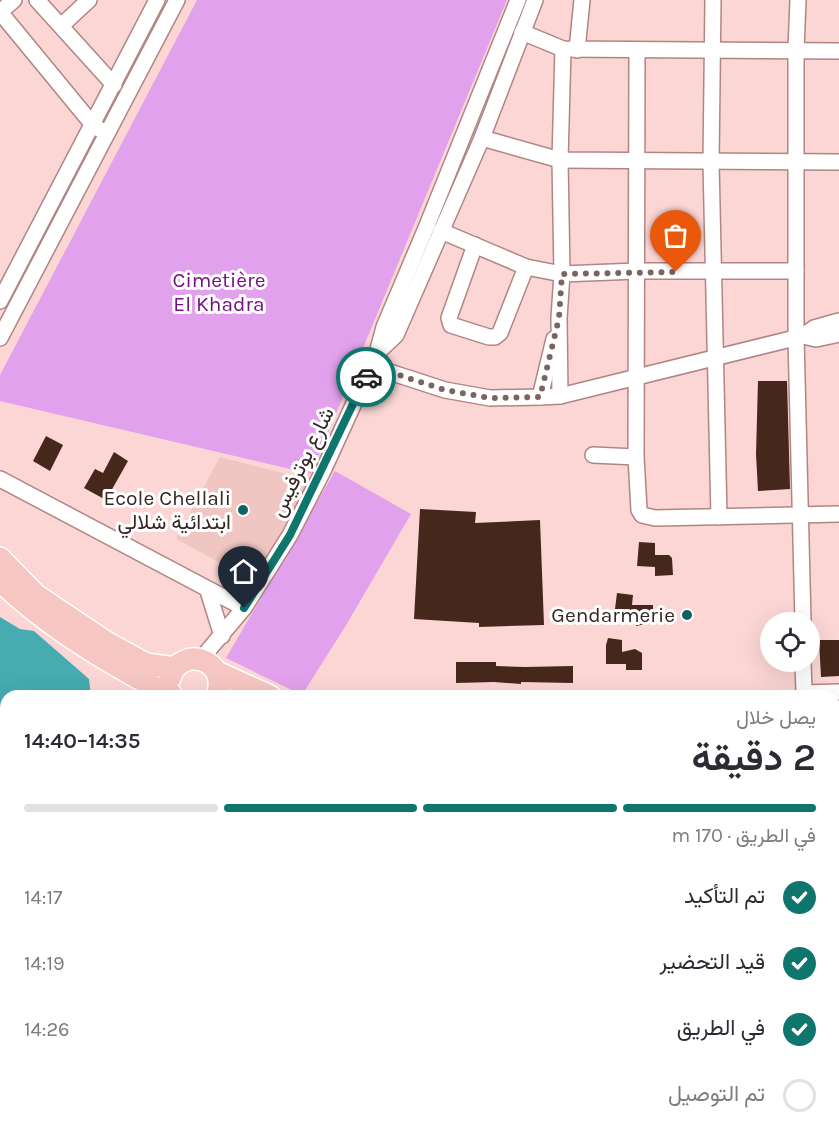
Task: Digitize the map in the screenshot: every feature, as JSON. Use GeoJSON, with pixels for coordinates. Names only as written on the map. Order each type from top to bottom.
{"type":"FeatureCollection","features":[{"type":"Feature","properties":{"kind":"highway"},"geometry":{"type":"LineString","coordinates":[[0,558],[36,595],[106,642],[146,664],[175,668]]}},
{"type":"Feature","properties":{"kind":"highway"},"geometry":{"type":"LineString","coordinates":[[0,581],[27,606],[60,631],[106,661],[162,690]]}},
{"type":"Feature","properties":{"kind":"highway"},"geometry":{"type":"LineString","coordinates":[[171,690],[169,680],[175,668],[187,660],[209,666],[258,690]]}},
{"type":"Feature","properties":{"kind":"highway"},"geometry":{"type":"LineString","coordinates":[[209,666],[220,687],[219,690]]}},
{"type":"Feature","properties":{"kind":"street"},"geometry":{"type":"LineString","coordinates":[[14,0],[0,12],[93,125],[107,133]]}},
{"type":"Feature","properties":{"kind":"street"},"geometry":{"type":"LineString","coordinates":[[37,0],[114,85]]}},
{"type":"Feature","properties":{"kind":"street"},"geometry":{"type":"LineString","coordinates":[[61,26],[89,0]]}},
{"type":"Feature","properties":{"kind":"street"},"geometry":{"type":"LineString","coordinates":[[0,301],[158,0]]}},
{"type":"Feature","properties":{"kind":"street"},"geometry":{"type":"LineString","coordinates":[[0,338],[177,0]]}},
{"type":"Feature","properties":{"kind":"street"},"geometry":{"type":"LineString","coordinates":[[374,360],[384,327],[518,0]]}},
{"type":"Feature","properties":{"kind":"street"},"geometry":{"type":"LineString","coordinates":[[374,360],[396,335],[482,138],[535,0]]}},
{"type":"Feature","properties":{"kind":"street"},"geometry":{"type":"LineString","coordinates":[[560,396],[559,318],[562,274],[560,160],[570,49],[582,0]]}},
{"type":"Feature","properties":{"kind":"street"},"geometry":{"type":"LineString","coordinates":[[712,0],[714,49],[711,162],[719,517]]}},
{"type":"Feature","properties":{"kind":"street"},"geometry":{"type":"LineString","coordinates":[[798,0],[795,162],[803,612]]}},
{"type":"Feature","properties":{"kind":"street"},"geometry":{"type":"LineString","coordinates":[[522,32],[570,49],[839,51]]}},
{"type":"Feature","properties":{"kind":"street"},"geometry":{"type":"LineString","coordinates":[[637,50],[636,457],[638,505],[642,515],[655,518],[839,514]]}},
{"type":"Feature","properties":{"kind":"street"},"geometry":{"type":"LineString","coordinates":[[482,138],[560,160],[839,162]]}},
{"type":"Feature","properties":{"kind":"street"},"geometry":{"type":"LineString","coordinates":[[441,231],[526,267],[562,274],[637,271],[796,272]]}},
{"type":"Feature","properties":{"kind":"street"},"geometry":{"type":"LineString","coordinates":[[475,245],[449,318],[451,326],[495,337],[500,333],[526,267]]}},
{"type":"Feature","properties":{"kind":"street"},"geometry":{"type":"LineString","coordinates":[[540,397],[559,318]]}},
{"type":"Feature","properties":{"kind":"street"},"geometry":{"type":"LineString","coordinates":[[374,360],[445,390],[490,398],[560,396],[799,336],[814,328],[839,321]]}},
{"type":"Feature","properties":{"kind":"street"},"geometry":{"type":"LineString","coordinates":[[799,336],[816,339],[839,334]]}},
{"type":"Feature","properties":{"kind":"street","name":"شارع بوترفيس"},"geometry":{"type":"LineString","coordinates":[[209,666],[222,636],[244,608],[290,535],[374,360]]}},
{"type":"Feature","properties":{"kind":"street"},"geometry":{"type":"LineString","coordinates":[[593,455],[636,457]]}},
{"type":"Feature","properties":{"kind":"street"},"geometry":{"type":"LineString","coordinates":[[0,479],[244,608]]}},
{"type":"Feature","properties":{"kind":"street"},"geometry":{"type":"LineString","coordinates":[[208,591],[222,636]]}},
{"type":"Feature","properties":{"kind":"street"},"geometry":{"type":"LineString","coordinates":[[803,672],[804,690]]}},
{"type":"Feature","properties":{"kind":"shaded area","name":"Ecole Chellali ابتدائية شلالي"},"geometry":{"type":"Polygon","coordinates":[[[220,457],[310,480],[254,581],[176,539],[220,457]]]}},
{"type":"Feature","properties":{"kind":"green space","name":"Cimetière El Khadra"},"geometry":{"type":"Polygon","coordinates":[[[197,0],[507,0],[311,474],[0,401],[0,375],[197,0]]]}},
{"type":"Feature","properties":{"kind":"green space"},"geometry":{"type":"Polygon","coordinates":[[[335,471],[411,514],[305,690],[292,690],[226,658],[335,471]]]}},
{"type":"Feature","properties":{"kind":"water"},"geometry":{"type":"Polygon","coordinates":[[[0,617],[20,629],[34,631],[89,679],[90,690],[0,690],[0,617]]]}},
{"type":"Feature","properties":{"kind":"building"},"geometry":{"type":"Polygon","coordinates":[[[758,381],[787,381],[790,489],[758,491],[756,454],[758,381]]]}},
{"type":"Feature","properties":{"kind":"building"},"geometry":{"type":"Polygon","coordinates":[[[46,436],[63,445],[50,471],[33,461],[46,436]]]}},
{"type":"Feature","properties":{"kind":"building"},"geometry":{"type":"Polygon","coordinates":[[[114,452],[128,461],[106,500],[84,488],[95,469],[103,473],[114,452]]]}},
{"type":"Feature","properties":{"kind":"building"},"geometry":{"type":"Polygon","coordinates":[[[420,509],[476,512],[475,523],[540,520],[544,625],[479,627],[479,623],[414,619],[420,509]]]}},
{"type":"Feature","properties":{"kind":"building"},"geometry":{"type":"Polygon","coordinates":[[[639,542],[655,543],[655,555],[669,555],[672,558],[673,575],[655,576],[655,567],[637,566],[639,542]]]}},
{"type":"Feature","properties":{"kind":"building"},"geometry":{"type":"Polygon","coordinates":[[[617,593],[633,595],[632,605],[653,605],[650,623],[636,626],[636,619],[614,617],[617,593]]]}},
{"type":"Feature","properties":{"kind":"building"},"geometry":{"type":"Polygon","coordinates":[[[608,638],[622,640],[622,652],[635,649],[642,653],[642,670],[626,670],[626,664],[606,664],[608,638]]]}},
{"type":"Feature","properties":{"kind":"building"},"geometry":{"type":"Polygon","coordinates":[[[820,640],[839,640],[839,676],[821,677],[820,640]]]}},
{"type":"Feature","properties":{"kind":"building"},"geometry":{"type":"Polygon","coordinates":[[[456,662],[496,662],[496,666],[525,667],[573,666],[573,683],[456,683],[456,662]]]}},
{"type":"Feature","properties":{"kind":"way so far"},"geometry":{"type":"LineString","coordinates":[[366,377],[371,366],[445,390],[490,398],[540,397],[559,318],[562,274],[676,272]]}},
{"type":"Feature","properties":{"kind":"place","name":"Ecole Chellali ابتدائية شلالي"},"geometry":{"type":"Point","coordinates":[243,510]}},
{"type":"Feature","properties":{"kind":"place","name":"Gendarmerie"},"geometry":{"type":"Point","coordinates":[687,615]}},
{"type":"Feature","properties":{"kind":"route"},"geometry":{"type":"LineString","coordinates":[[244,608],[290,535],[366,377]]}}]}
